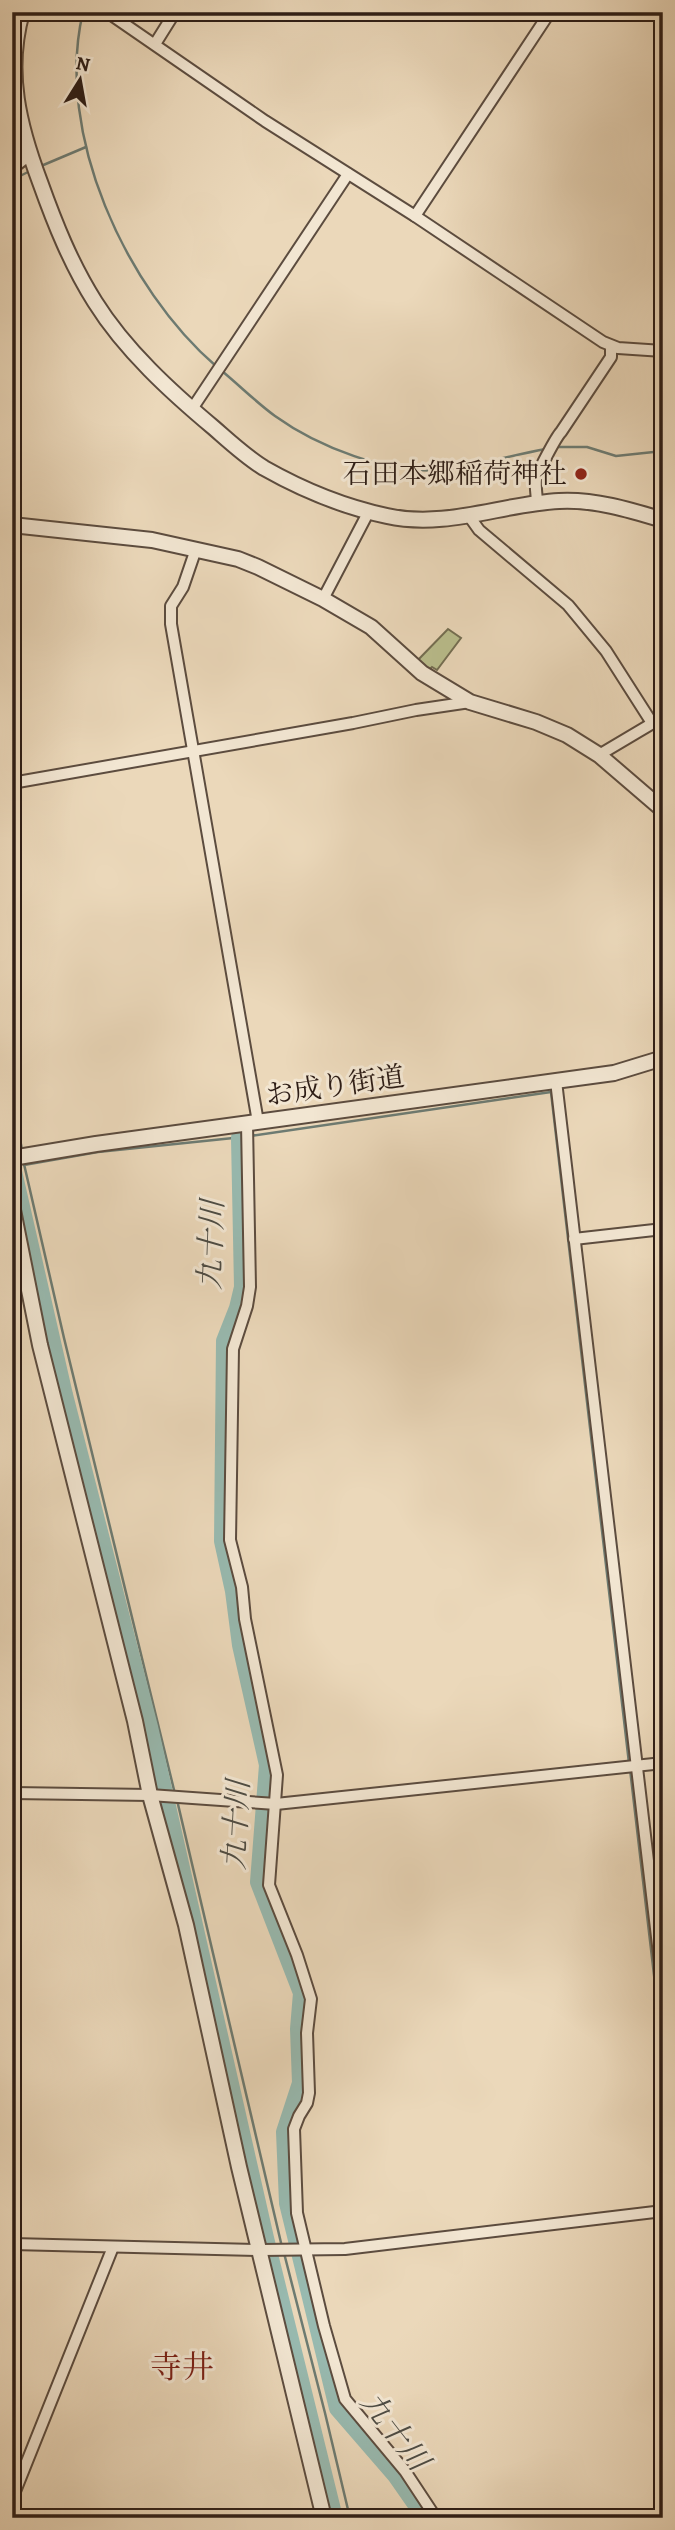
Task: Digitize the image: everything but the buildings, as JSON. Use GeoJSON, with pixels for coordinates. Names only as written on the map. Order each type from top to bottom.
{"type":"FeatureCollection","features":[{"type":"Feature","properties":{"kind":"street"},"geometry":{"type":"LineString","coordinates":[[22,12],[14,45],[13,80],[18,115],[61,240],[96,304],[148,367],[192,409],[263,467],[306,488],[369,512],[415,521],[469,516],[559,501],[591,502],[663,520]]}},
{"type":"Feature","properties":{"kind":"street"},"geometry":{"type":"LineString","coordinates":[[107,12],[265,121],[415,216],[611,346],[663,351]]}},
{"type":"Feature","properties":{"kind":"street"},"geometry":{"type":"LineString","coordinates":[[155,44],[175,12]]}},
{"type":"Feature","properties":{"kind":"street"},"geometry":{"type":"LineString","coordinates":[[415,216],[550,12]]}},
{"type":"Feature","properties":{"kind":"street"},"geometry":{"type":"LineString","coordinates":[[12,166],[29,153]]}},
{"type":"Feature","properties":{"kind":"street"},"geometry":{"type":"LineString","coordinates":[[192,409],[348,174]]}},
{"type":"Feature","properties":{"kind":"street"},"geometry":{"type":"LineString","coordinates":[[537,503],[536,479],[549,455],[553,440],[611,358],[611,346]]}},
{"type":"Feature","properties":{"kind":"street"},"geometry":{"type":"LineString","coordinates":[[323,599],[369,512]]}},
{"type":"Feature","properties":{"kind":"street"},"geometry":{"type":"LineString","coordinates":[[469,516],[479,530],[568,606],[606,651],[657,720],[599,755]]}},
{"type":"Feature","properties":{"kind":"street"},"geometry":{"type":"LineString","coordinates":[[12,525],[152,540],[248,563],[323,599],[371,627],[422,673],[470,702],[567,735],[599,755],[663,810]]}},
{"type":"Feature","properties":{"kind":"street"},"geometry":{"type":"LineString","coordinates":[[196,549],[183,587],[171,606],[171,624],[253,1123],[250,1287],[247,1306],[233,1349],[230,1540],[242,1587],[245,1619],[277,1775],[269,1885],[311,1999],[307,2033],[309,2093],[295,2129],[297,2213],[345,2399],[405,2471],[436,2518]]}},
{"type":"Feature","properties":{"kind":"street"},"geometry":{"type":"LineString","coordinates":[[12,783],[470,702]]}},
{"type":"Feature","properties":{"kind":"street","name":"お成り街道"},"geometry":{"type":"LineString","coordinates":[[12,1158],[614,1073],[663,1058]]}},
{"type":"Feature","properties":{"kind":"street"},"geometry":{"type":"LineString","coordinates":[[556,1080],[663,1988]]}},
{"type":"Feature","properties":{"kind":"street"},"geometry":{"type":"LineString","coordinates":[[12,1205],[40,1345],[135,1721],[150,1795],[186,1925],[223,2099],[324,2518]]}},
{"type":"Feature","properties":{"kind":"street"},"geometry":{"type":"LineString","coordinates":[[575,1239],[663,1229]]}},
{"type":"Feature","properties":{"kind":"street"},"geometry":{"type":"LineString","coordinates":[[12,1793],[150,1795],[276,1804],[663,1763]]}},
{"type":"Feature","properties":{"kind":"street"},"geometry":{"type":"LineString","coordinates":[[12,2244],[113,2248],[345,2249],[663,2211]]}},
{"type":"Feature","properties":{"kind":"street"},"geometry":{"type":"LineString","coordinates":[[12,2499],[113,2248]]}},
{"type":"Feature","properties":{"kind":"green space"},"geometry":{"type":"Polygon","coordinates":[[[448,629],[461,638],[437,670],[432,667],[429,670],[417,661],[448,629]]]}},
{"type":"Feature","properties":{"kind":"waterway"},"geometry":{"type":"LineString","coordinates":[[83,12],[77,59],[79,108],[89,157],[105,206],[127,252],[154,296],[184,334],[217,367]]}},
{"type":"Feature","properties":{"kind":"waterway"},"geometry":{"type":"LineString","coordinates":[[41,166],[86,147]]}},
{"type":"Feature","properties":{"kind":"waterway"},"geometry":{"type":"LineString","coordinates":[[12,185],[20,176],[32,170]]}},
{"type":"Feature","properties":{"kind":"waterway"},"geometry":{"type":"LineString","coordinates":[[222,371],[268,411],[292,427],[332,448],[377,463],[399,468],[441,470],[546,449]]}},
{"type":"Feature","properties":{"kind":"waterway"},"geometry":{"type":"LineString","coordinates":[[556,447],[587,447],[616,456],[663,451]]}},
{"type":"Feature","properties":{"kind":"waterway"},"geometry":{"type":"LineString","coordinates":[[250,1136],[551,1092],[629,1763]]}},
{"type":"Feature","properties":{"kind":"waterway"},"geometry":{"type":"LineString","coordinates":[[12,1095],[22,1150]]}},
{"type":"Feature","properties":{"kind":"waterway"},"geometry":{"type":"LineString","coordinates":[[24,1165],[98,1152],[243,1137]]}},
{"type":"Feature","properties":{"kind":"waterway","name":"九十川"},"geometry":{"type":"LineString","coordinates":[[240,1138],[243,1287],[225,1341],[223,1541],[234,1591],[241,1645],[268,1765],[259,1882],[302,1993],[299,2029],[301,2083],[285,2132],[288,2203],[338,2408],[396,2475],[426,2518]]}},
{"type":"Feature","properties":{"kind":"waterway"},"geometry":{"type":"LineString","coordinates":[[24,1164],[175,1794]]}},
{"type":"Feature","properties":{"kind":"waterway"},"geometry":{"type":"LineString","coordinates":[[12,1167],[64,1395],[149,1727],[265,2238],[334,2518]]}},
{"type":"Feature","properties":{"kind":"waterway"},"geometry":{"type":"LineString","coordinates":[[630,1769],[663,2052]]}},
{"type":"Feature","properties":{"kind":"waterway"},"geometry":{"type":"LineString","coordinates":[[177,1800],[282,2247]]}},
{"type":"Feature","properties":{"kind":"waterway"},"geometry":{"type":"LineString","coordinates":[[284,2253],[350,2518]]}},
{"type":"Feature","properties":{"kind":"place","name":"石田本郷稲荷神社"},"geometry":{"type":"Point","coordinates":[581,474]}},
{"type":"Feature","properties":{"kind":"district","name":"寺井"},"geometry":{"type":"Point","coordinates":[182,2367]}}]}
